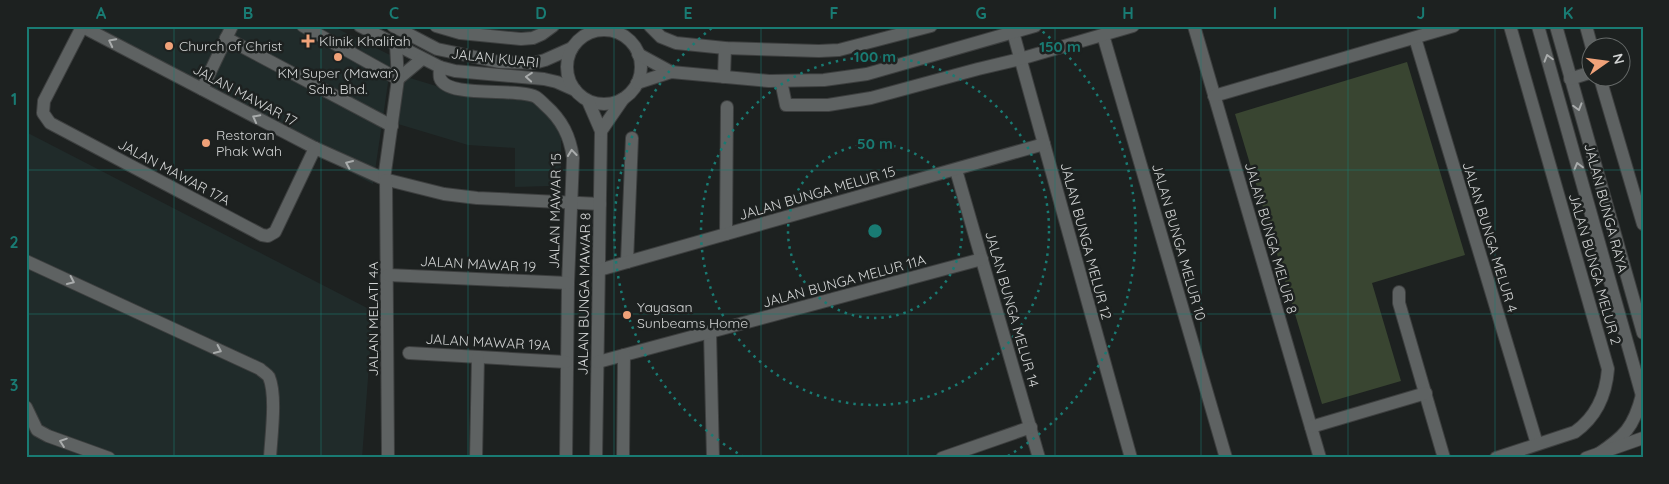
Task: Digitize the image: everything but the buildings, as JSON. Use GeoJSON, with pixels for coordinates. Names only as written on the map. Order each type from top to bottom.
{"type":"FeatureCollection","features":[{"type":"Feature","properties":{"kind":"street","name":"JALAN MAWAR 17A"},"geometry":{"type":"LineString","coordinates":[[82,26],[44,101],[43,113],[50,123],[262,235],[268,236],[275,232],[315,148]]}},
{"type":"Feature","properties":{"kind":"street","name":"JALAN MAWAR 17"},"geometry":{"type":"LineString","coordinates":[[82,26],[315,148],[385,179]]}},
{"type":"Feature","properties":{"kind":"street"},"geometry":{"type":"LineString","coordinates":[[303,26],[398,79]]}},
{"type":"Feature","properties":{"kind":"street","name":"JALAN KUARI"},"geometry":{"type":"LineString","coordinates":[[360,26],[440,67],[455,71],[544,79],[557,82],[575,90]]}},
{"type":"Feature","properties":{"kind":"street","name":"JALAN KUARI"},"geometry":{"type":"LineString","coordinates":[[393,26],[437,49],[500,62],[524,64],[545,60],[572,48]]}},
{"type":"Feature","properties":{"kind":"street"},"geometry":{"type":"LineString","coordinates":[[437,49],[439,27],[460,33],[521,39],[532,38],[542,34],[552,26]]}},
{"type":"Feature","properties":{"kind":"street"},"geometry":{"type":"LineString","coordinates":[[650,26],[661,36],[676,43],[725,48],[819,51],[839,50],[928,27]]}},
{"type":"Feature","properties":{"kind":"street"},"geometry":{"type":"LineString","coordinates":[[638,54],[671,72],[781,81],[824,80],[867,74],[1035,26]]}},
{"type":"Feature","properties":{"kind":"street"},"geometry":{"type":"LineString","coordinates":[[781,81],[786,105],[828,105],[871,98],[1020,59],[1133,26]]}},
{"type":"Feature","properties":{"kind":"street","name":"JALAN BUNGA MELUR 8"},"geometry":{"type":"LineString","coordinates":[[1194,26],[1320,458]]}},
{"type":"Feature","properties":{"kind":"street"},"geometry":{"type":"LineString","coordinates":[[1214,96],[1454,26]]}},
{"type":"Feature","properties":{"kind":"street","name":"JALAN BUNGA MELUR 2"},"geometry":{"type":"LineString","coordinates":[[1496,458],[1574,432],[1591,418],[1604,396],[1608,369],[1510,26]]}},
{"type":"Feature","properties":{"kind":"street","name":"JALAN BUNGA RAYA"},"geometry":{"type":"LineString","coordinates":[[1538,26],[1642,397]]}},
{"type":"Feature","properties":{"kind":"street","name":"JALAN BUNGA RAYA"},"geometry":{"type":"LineString","coordinates":[[1556,26],[1643,333]]}},
{"type":"Feature","properties":{"kind":"street"},"geometry":{"type":"LineString","coordinates":[[601,131],[623,99],[637,84],[640,69],[638,54],[633,45],[617,30],[592,29],[572,48],[568,58],[567,70],[569,80],[575,90],[588,101],[612,104],[623,99]]}},
{"type":"Feature","properties":{"kind":"street"},"geometry":{"type":"LineString","coordinates":[[202,89],[229,32],[392,126]]}},
{"type":"Feature","properties":{"kind":"street","name":"JALAN BUNGA MELUR 12"},"geometry":{"type":"LineString","coordinates":[[1013,32],[1132,458]]}},
{"type":"Feature","properties":{"kind":"street","name":"JALAN BUNGA MELUR 10"},"geometry":{"type":"LineString","coordinates":[[1103,35],[1226,458]]}},
{"type":"Feature","properties":{"kind":"street","name":"JALAN BUNGA MELUR 4"},"geometry":{"type":"LineString","coordinates":[[1415,38],[1537,444]]}},
{"type":"Feature","properties":{"kind":"street"},"geometry":{"type":"LineString","coordinates":[[396,45],[398,79],[385,179],[444,194],[477,198],[600,204]]}},
{"type":"Feature","properties":{"kind":"street"},"geometry":{"type":"LineString","coordinates":[[724,77],[725,48]]}},
{"type":"Feature","properties":{"kind":"street"},"geometry":{"type":"LineString","coordinates":[[398,79],[422,59]]}},
{"type":"Feature","properties":{"kind":"street","name":"JALAN MAWAR 15"},"geometry":{"type":"LineString","coordinates":[[440,67],[440,78],[443,84],[450,87],[476,92],[522,92],[537,97],[554,113],[566,129],[571,144],[573,158],[566,362],[566,458]]}},
{"type":"Feature","properties":{"kind":"street"},"geometry":{"type":"LineString","coordinates":[[637,84],[671,72]]}},
{"type":"Feature","properties":{"kind":"street"},"geometry":{"type":"LineString","coordinates":[[1570,79],[1582,75]]}},
{"type":"Feature","properties":{"kind":"street"},"geometry":{"type":"LineString","coordinates":[[1603,88],[1643,224]]}},
{"type":"Feature","properties":{"kind":"street","name":"JALAN BUNGA MAWAR 8"},"geometry":{"type":"LineString","coordinates":[[588,101],[601,131],[596,458]]}},
{"type":"Feature","properties":{"kind":"street"},"geometry":{"type":"LineString","coordinates":[[726,234],[727,107]]}},
{"type":"Feature","properties":{"kind":"street"},"geometry":{"type":"LineString","coordinates":[[627,262],[632,138]]}},
{"type":"Feature","properties":{"kind":"street","name":"JALAN BUNGA MELUR 15"},"geometry":{"type":"LineString","coordinates":[[599,270],[1044,144]]}},
{"type":"Feature","properties":{"kind":"street","name":"JALAN BUNGA MELUR 14"},"geometry":{"type":"LineString","coordinates":[[956,170],[1040,458]]}},
{"type":"Feature","properties":{"kind":"street","name":"JALAN MELATI 4A"},"geometry":{"type":"LineString","coordinates":[[385,179],[388,275],[388,458]]}},
{"type":"Feature","properties":{"kind":"street","name":"JALAN BUNGA MELUR 11A"},"geometry":{"type":"LineString","coordinates":[[598,362],[982,258]]}},
{"type":"Feature","properties":{"kind":"street"},"geometry":{"type":"LineString","coordinates":[[26,261],[260,369],[268,376],[272,388],[273,409],[270,458]]}},
{"type":"Feature","properties":{"kind":"street","name":"JALAN MAWAR 19"},"geometry":{"type":"LineString","coordinates":[[388,275],[568,283]]}},
{"type":"Feature","properties":{"kind":"street"},"geometry":{"type":"LineString","coordinates":[[1399,292],[1399,302],[1444,458]]}},
{"type":"Feature","properties":{"kind":"street"},"geometry":{"type":"LineString","coordinates":[[710,332],[713,458]]}},
{"type":"Feature","properties":{"kind":"street","name":"JALAN MAWAR 19A"},"geometry":{"type":"LineString","coordinates":[[409,353],[566,362]]}},
{"type":"Feature","properties":{"kind":"street"},"geometry":{"type":"LineString","coordinates":[[623,458],[624,355]]}},
{"type":"Feature","properties":{"kind":"street"},"geometry":{"type":"LineString","coordinates":[[476,458],[478,357]]}},
{"type":"Feature","properties":{"kind":"street"},"geometry":{"type":"LineString","coordinates":[[1311,427],[1426,393]]}},
{"type":"Feature","properties":{"kind":"street"},"geometry":{"type":"LineString","coordinates":[[1592,456],[1617,441],[1627,430],[1642,397]]}},
{"type":"Feature","properties":{"kind":"street"},"geometry":{"type":"LineString","coordinates":[[26,407],[37,430],[48,436],[109,458]]}},
{"type":"Feature","properties":{"kind":"street"},"geometry":{"type":"LineString","coordinates":[[942,458],[1031,428]]}},
{"type":"Feature","properties":{"kind":"street"},"geometry":{"type":"LineString","coordinates":[[1592,456],[1643,438]]}},
{"type":"Feature","properties":{"kind":"shaded area"},"geometry":{"type":"Polygon","coordinates":[[[69,26],[332,26],[392,56],[373,184],[69,26]]]}},
{"type":"Feature","properties":{"kind":"shaded area"},"geometry":{"type":"Polygon","coordinates":[[[465,26],[538,26],[533,32],[477,29],[465,26]]]}},
{"type":"Feature","properties":{"kind":"shaded area"},"geometry":{"type":"Polygon","coordinates":[[[410,78],[446,89],[534,100],[561,133],[561,178],[549,186],[515,187],[515,148],[468,145],[398,124],[402,81],[410,78]]]}},
{"type":"Feature","properties":{"kind":"shaded area"},"geometry":{"type":"Polygon","coordinates":[[[26,132],[373,311],[362,458],[26,458],[26,132]]]}},
{"type":"Feature","properties":{"kind":"green space"},"geometry":{"type":"Polygon","coordinates":[[[1407,62],[1465,255],[1372,283],[1401,381],[1322,404],[1235,114],[1407,62]]]}},
{"type":"Feature","properties":{"kind":"place","name":"Klinik Khalifah"},"geometry":{"type":"Point","coordinates":[308,41]}},
{"type":"Feature","properties":{"kind":"place","name":"Church of Christ"},"geometry":{"type":"Point","coordinates":[169,46]}},
{"type":"Feature","properties":{"kind":"place","name":"KM Super (Mawar) Sdn. Bhd."},"geometry":{"type":"Point","coordinates":[338,57]}},
{"type":"Feature","properties":{"kind":"place","name":"Restoran Phak Wah"},"geometry":{"type":"Point","coordinates":[206,143]}},
{"type":"Feature","properties":{"kind":"place","name":"Yayasan Sunbeams Home"},"geometry":{"type":"Point","coordinates":[627,315]}}]}
